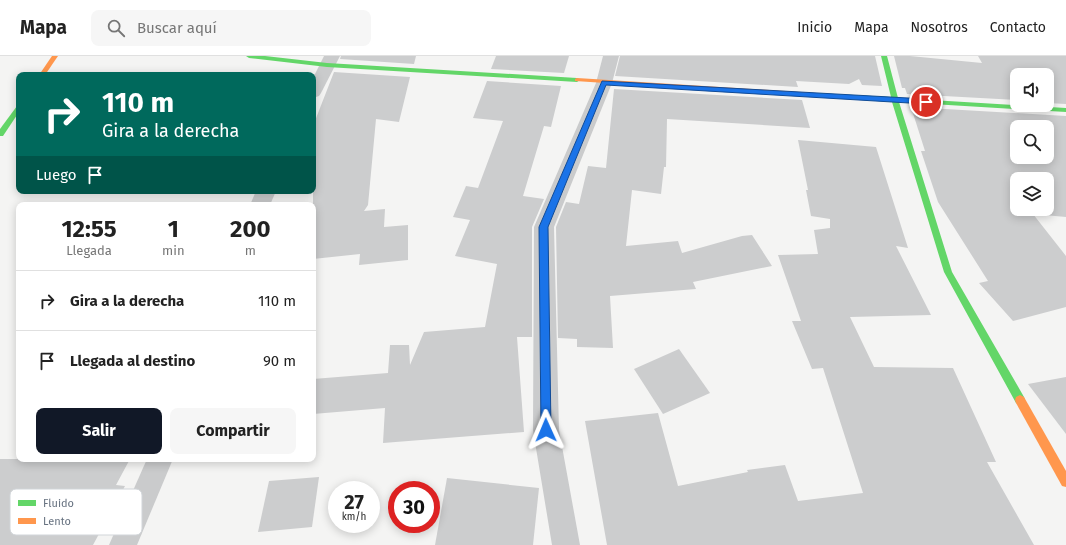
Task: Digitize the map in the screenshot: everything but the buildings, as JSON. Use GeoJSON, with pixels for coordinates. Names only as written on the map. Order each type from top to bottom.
{"type":"FeatureCollection","features":[{"type":"Feature","properties":{"kind":"street"},"geometry":{"type":"LineString","coordinates":[[44,72],[55,56]]}},
{"type":"Feature","properties":{"kind":"street"},"geometry":{"type":"LineString","coordinates":[[249,56],[604,83],[1066,110]]}},
{"type":"Feature","properties":{"kind":"street"},"geometry":{"type":"LineString","coordinates":[[566,545],[546,430],[544,227],[604,83],[611,56]]}},
{"type":"Feature","properties":{"kind":"street"},"geometry":{"type":"LineString","coordinates":[[884,56],[895,100],[948,272],[1066,482]]}},
{"type":"Feature","properties":{"kind":"street"},"geometry":{"type":"LineString","coordinates":[[316,87],[330,61]]}},
{"type":"Feature","properties":{"kind":"street"},"geometry":{"type":"LineString","coordinates":[[0,134],[16,111]]}},
{"type":"Feature","properties":{"kind":"street"},"geometry":{"type":"LineString","coordinates":[[142,501],[159,462]]}},
{"type":"Feature","properties":{"kind":"street"},"geometry":{"type":"LineString","coordinates":[[123,545],[127,535]]}},
{"type":"Feature","properties":{"kind":"traffic: fast"},"geometry":{"type":"LineString","coordinates":[[249,56],[327,65],[577,80]]}},
{"type":"Feature","properties":{"kind":"traffic: fast"},"geometry":{"type":"LineString","coordinates":[[884,56],[895,100],[948,272],[1020,400]]}},
{"type":"Feature","properties":{"kind":"traffic: fast"},"geometry":{"type":"LineString","coordinates":[[817,95],[1066,110]]}},
{"type":"Feature","properties":{"kind":"traffic: fast"},"geometry":{"type":"LineString","coordinates":[[0,134],[16,111]]}},
{"type":"Feature","properties":{"kind":"traffic: slow"},"geometry":{"type":"LineString","coordinates":[[44,72],[55,56]]}},
{"type":"Feature","properties":{"kind":"traffic: slow"},"geometry":{"type":"LineString","coordinates":[[577,80],[817,95]]}},
{"type":"Feature","properties":{"kind":"traffic: slow"},"geometry":{"type":"LineString","coordinates":[[1020,400],[1066,482]]}},
{"type":"Feature","properties":{"kind":"route"},"geometry":{"type":"LineString","coordinates":[[546,430],[544,227],[604,83],[926,102]]}}]}
